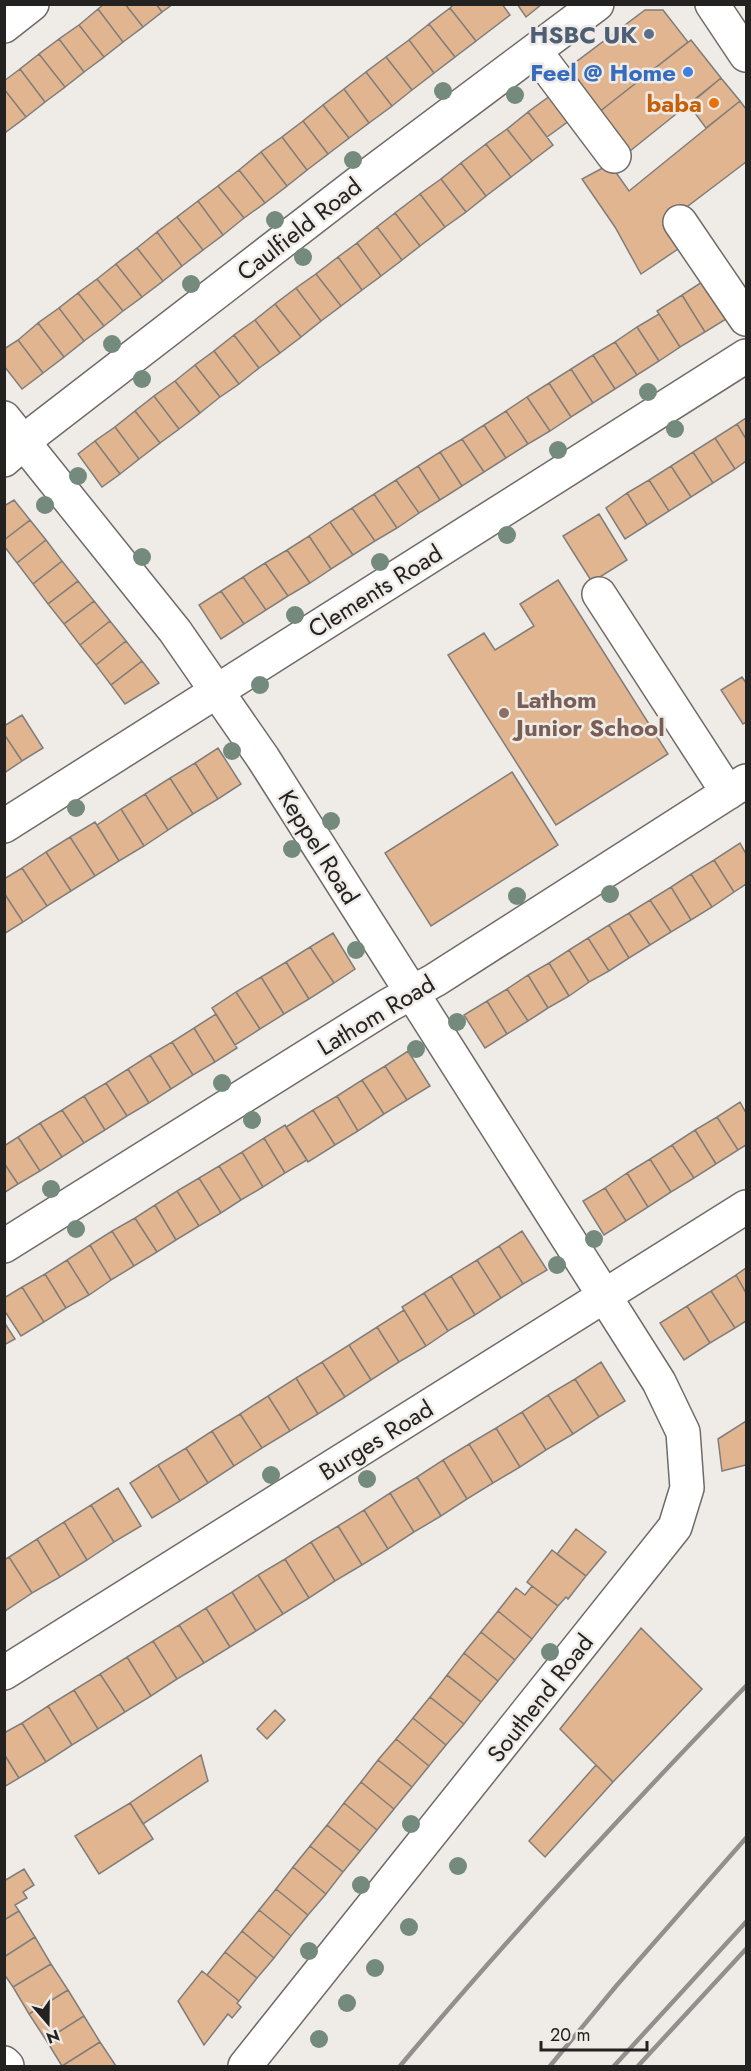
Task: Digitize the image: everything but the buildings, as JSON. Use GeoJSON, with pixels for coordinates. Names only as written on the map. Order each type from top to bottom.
{"type":"FeatureCollection","features":[{"type":"Feature","properties":{"kind":"street"},"geometry":{"type":"LineString","coordinates":[[4,26],[32,4]]}},
{"type":"Feature","properties":{"kind":"street","name":"Caulfield Road"},"geometry":{"type":"LineString","coordinates":[[11,440],[344,195],[597,4]]}},
{"type":"Feature","properties":{"kind":"street"},"geometry":{"type":"LineString","coordinates":[[712,4],[747,55]]}},
{"type":"Feature","properties":{"kind":"street"},"geometry":{"type":"LineString","coordinates":[[535,51],[614,156]]}},
{"type":"Feature","properties":{"kind":"street"},"geometry":{"type":"LineString","coordinates":[[680,222],[747,320]]}},
{"type":"Feature","properties":{"kind":"street","name":"Clements Road"},"geometry":{"type":"LineString","coordinates":[[4,826],[747,356]]}},
{"type":"Feature","properties":{"kind":"street","name":"Keppel Road"},"geometry":{"type":"LineString","coordinates":[[11,440],[176,632],[263,758],[605,1297]]}},
{"type":"Feature","properties":{"kind":"street"},"geometry":{"type":"LineString","coordinates":[[599,594],[737,787]]}},
{"type":"Feature","properties":{"kind":"street","name":"Lathom Road"},"geometry":{"type":"LineString","coordinates":[[4,1246],[412,993],[737,787]]}},
{"type":"Feature","properties":{"kind":"street","name":"Burges Road"},"geometry":{"type":"LineString","coordinates":[[4,1673],[747,1207]]}},
{"type":"Feature","properties":{"kind":"street","name":"Southend Road"},"geometry":{"type":"LineString","coordinates":[[245,2067],[675,1527],[687,1488],[683,1432],[659,1382],[605,1297]]}},
{"type":"Feature","properties":{"kind":"railway"},"geometry":{"type":"LineString","coordinates":[[400,2066],[570,1873],[746,1686]]}},
{"type":"Feature","properties":{"kind":"railway"},"geometry":{"type":"LineString","coordinates":[[550,2066],[617,1985],[746,1838]]}},
{"type":"Feature","properties":{"kind":"railway"},"geometry":{"type":"LineString","coordinates":[[614,2066],[746,1922]]}},
{"type":"Feature","properties":{"kind":"railway"},"geometry":{"type":"LineString","coordinates":[[638,2066],[746,1949]]}},
{"type":"Feature","properties":{"kind":"place","name":"HSBC UK"},"geometry":{"type":"Point","coordinates":[649,34]}},
{"type":"Feature","properties":{"kind":"place","name":"Feel @ Home"},"geometry":{"type":"Point","coordinates":[688,72]}},
{"type":"Feature","properties":{"kind":"place","name":"baba"},"geometry":{"type":"Point","coordinates":[714,103]}},
{"type":"Feature","properties":{"kind":"place","name":"Lathom Junior School"},"geometry":{"type":"Point","coordinates":[504,713]}}]}
